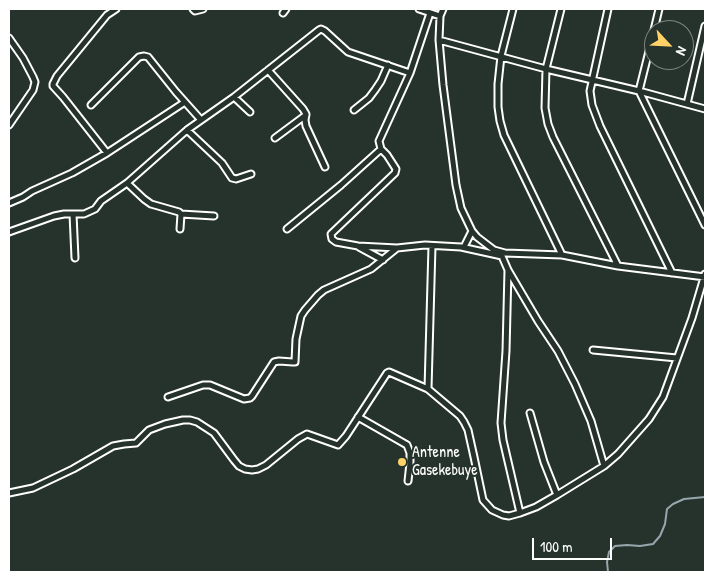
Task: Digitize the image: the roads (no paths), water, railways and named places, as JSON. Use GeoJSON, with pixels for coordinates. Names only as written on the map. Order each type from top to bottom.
{"type":"FeatureCollection","features":[{"type":"Feature","properties":{"kind":"street"},"geometry":{"type":"LineString","coordinates":[[107,153],[53,84],[107,15],[116,9]]}},
{"type":"Feature","properties":{"kind":"street"},"geometry":{"type":"LineString","coordinates":[[193,9],[195,12],[203,9]]}},
{"type":"Feature","properties":{"kind":"street"},"geometry":{"type":"LineString","coordinates":[[419,9],[440,16]]}},
{"type":"Feature","properties":{"kind":"street"},"geometry":{"type":"LineString","coordinates":[[443,9],[440,16],[439,40],[443,85],[456,185],[461,208],[477,237],[501,254],[508,270],[566,367],[591,421],[604,466]]}},
{"type":"Feature","properties":{"kind":"street"},"geometry":{"type":"LineString","coordinates":[[513,9],[500,56],[498,84],[500,121],[504,135],[562,255]]}},
{"type":"Feature","properties":{"kind":"street"},"geometry":{"type":"LineString","coordinates":[[561,9],[546,69],[545,108],[548,124],[618,266]]}},
{"type":"Feature","properties":{"kind":"street"},"geometry":{"type":"LineString","coordinates":[[608,9],[590,91],[592,105],[600,126],[672,273]]}},
{"type":"Feature","properties":{"kind":"street"},"geometry":{"type":"LineString","coordinates":[[9,493],[33,488],[73,469],[113,446],[136,443],[149,430],[164,424],[183,420],[190,420],[211,430],[218,437],[227,453],[245,469],[252,470],[266,466],[298,439],[307,434],[338,445],[389,372],[428,389],[460,416],[464,422],[474,457],[483,500],[492,510],[503,515],[509,516],[520,513],[536,507],[557,495],[604,466],[635,436],[663,397],[692,318],[705,275],[618,266],[562,255],[501,254],[464,247],[408,246],[397,248],[358,246],[336,242],[332,239],[331,234],[395,173],[396,169],[381,149],[379,141],[410,73],[430,13]]}},
{"type":"Feature","properties":{"kind":"street"},"geometry":{"type":"LineString","coordinates":[[687,104],[705,26]]}},
{"type":"Feature","properties":{"kind":"street"},"geometry":{"type":"LineString","coordinates":[[9,232],[54,216],[84,214],[95,209],[101,201],[127,183],[187,130],[234,97],[321,29],[325,30],[348,52],[410,73]]}},
{"type":"Feature","properties":{"kind":"street"},"geometry":{"type":"LineString","coordinates":[[9,38],[35,82],[33,90],[9,125]]}},
{"type":"Feature","properties":{"kind":"street"},"geometry":{"type":"LineString","coordinates":[[439,40],[705,109]]}},
{"type":"Feature","properties":{"kind":"street"},"geometry":{"type":"LineString","coordinates":[[91,105],[139,57],[144,56],[148,57],[201,120]]}},
{"type":"Feature","properties":{"kind":"street"},"geometry":{"type":"LineString","coordinates":[[354,110],[369,98],[388,65]]}},
{"type":"Feature","properties":{"kind":"street"},"geometry":{"type":"LineString","coordinates":[[268,70],[306,114],[306,126],[325,167]]}},
{"type":"Feature","properties":{"kind":"street"},"geometry":{"type":"LineString","coordinates":[[644,70],[639,91],[705,225]]}},
{"type":"Feature","properties":{"kind":"street"},"geometry":{"type":"LineString","coordinates":[[234,97],[250,112]]}},
{"type":"Feature","properties":{"kind":"street"},"geometry":{"type":"LineString","coordinates":[[9,203],[72,173],[107,153],[185,102]]}},
{"type":"Feature","properties":{"kind":"street"},"geometry":{"type":"LineString","coordinates":[[275,138],[306,114]]}},
{"type":"Feature","properties":{"kind":"street"},"geometry":{"type":"LineString","coordinates":[[187,130],[222,164],[232,178],[236,179],[250,174]]}},
{"type":"Feature","properties":{"kind":"street"},"geometry":{"type":"LineString","coordinates":[[287,229],[381,149]]}},
{"type":"Feature","properties":{"kind":"street"},"geometry":{"type":"LineString","coordinates":[[127,183],[152,204],[181,214],[214,216]]}},
{"type":"Feature","properties":{"kind":"street"},"geometry":{"type":"LineString","coordinates":[[73,214],[75,258]]}},
{"type":"Feature","properties":{"kind":"street"},"geometry":{"type":"LineString","coordinates":[[180,228],[181,214]]}},
{"type":"Feature","properties":{"kind":"street"},"geometry":{"type":"LineString","coordinates":[[464,247],[472,231]]}},
{"type":"Feature","properties":{"kind":"street"},"geometry":{"type":"LineString","coordinates":[[472,249],[477,237]]}},
{"type":"Feature","properties":{"kind":"street"},"geometry":{"type":"LineString","coordinates":[[358,246],[383,260]]}},
{"type":"Feature","properties":{"kind":"street"},"geometry":{"type":"LineString","coordinates":[[428,389],[432,246]]}},
{"type":"Feature","properties":{"kind":"street"},"geometry":{"type":"LineString","coordinates":[[168,397],[202,385],[210,385],[244,399],[250,398],[274,362],[279,360],[295,362],[296,340],[301,316],[318,295],[324,290],[371,269],[397,248]]}},
{"type":"Feature","properties":{"kind":"street"},"geometry":{"type":"LineString","coordinates":[[508,270],[502,423],[505,447],[520,513]]}},
{"type":"Feature","properties":{"kind":"street"},"geometry":{"type":"LineString","coordinates":[[593,350],[677,358]]}},
{"type":"Feature","properties":{"kind":"street"},"geometry":{"type":"LineString","coordinates":[[530,414],[544,462],[557,495]]}},
{"type":"Feature","properties":{"kind":"street"},"geometry":{"type":"LineString","coordinates":[[358,417],[406,445],[410,453],[408,481]]}},
{"type":"Feature","properties":{"kind":"waterway"},"geometry":{"type":"LineString","coordinates":[[608,572],[609,552],[615,546],[653,544],[660,536],[665,524],[667,509],[684,499],[705,497]]}},
{"type":"Feature","properties":{"kind":"place","name":"Antenne Gasekebuye"},"geometry":{"type":"Point","coordinates":[402,462]}}]}
